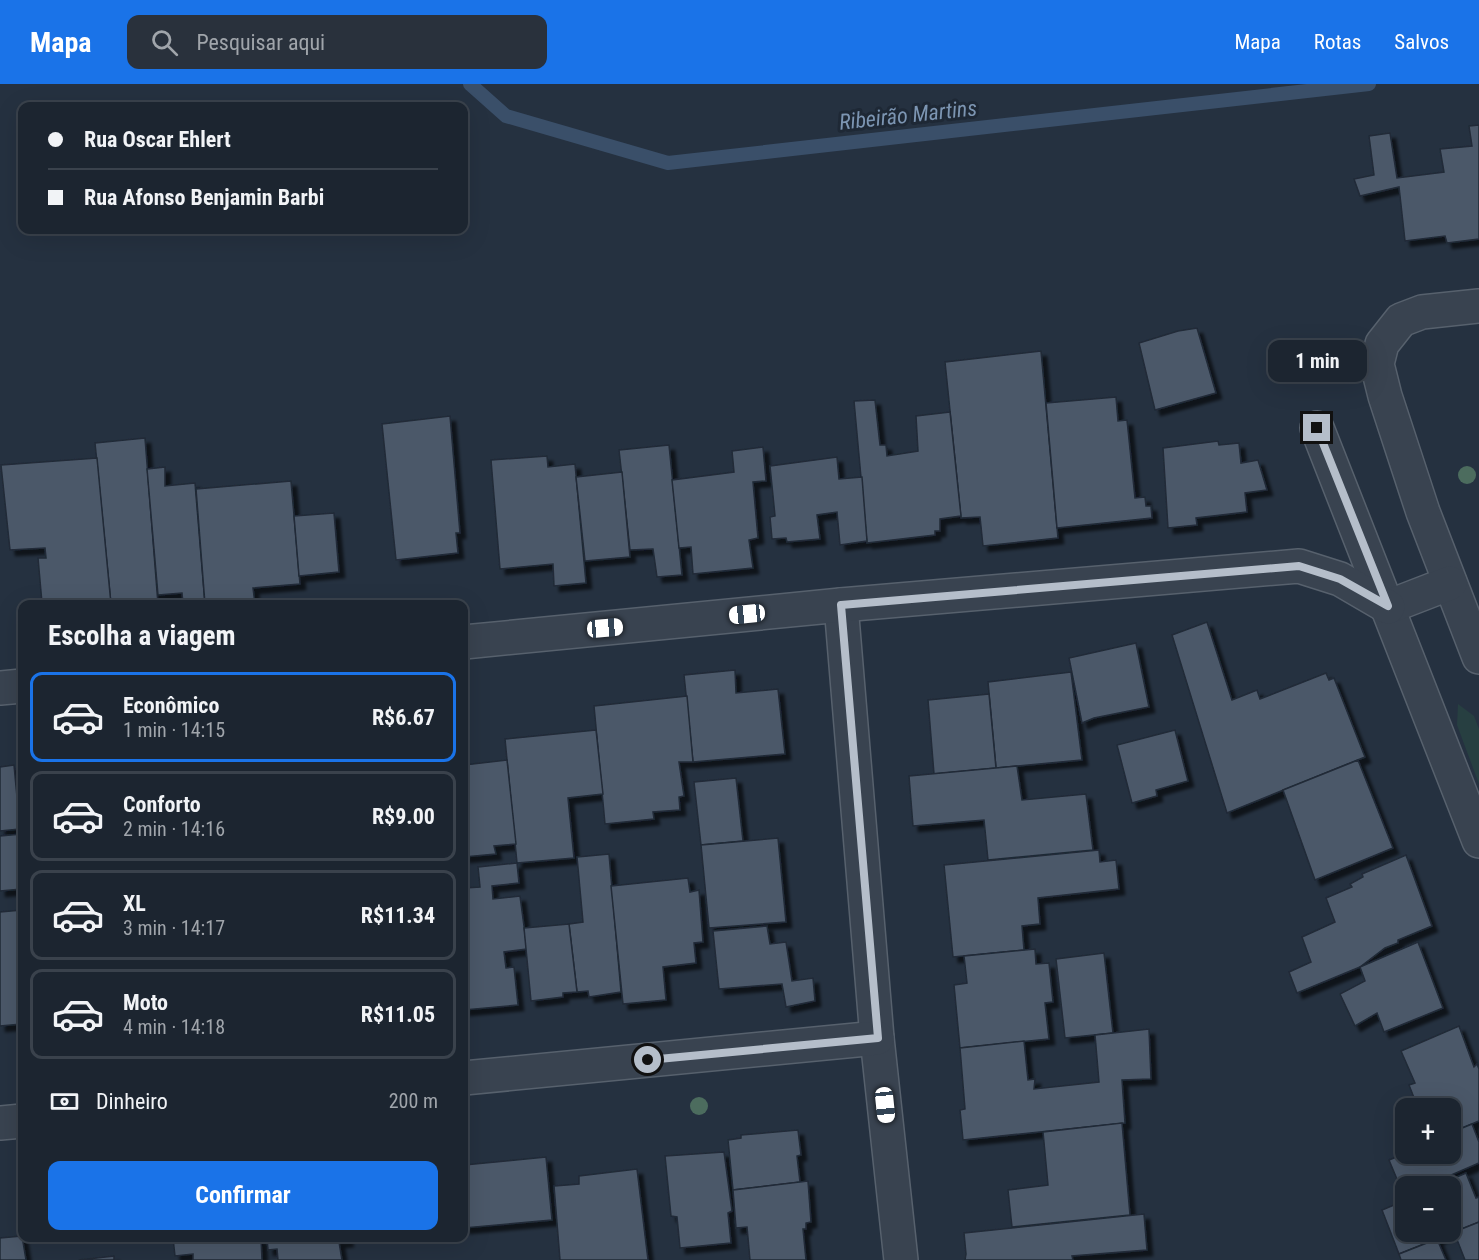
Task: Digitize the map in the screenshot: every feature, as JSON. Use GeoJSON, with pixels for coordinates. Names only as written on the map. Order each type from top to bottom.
{"type":"FeatureCollection","features":[{"type":"Feature","properties":{"kind":"street"},"geometry":{"type":"LineString","coordinates":[[1479,306],[1422,312],[1401,320],[1382,344],[1377,364],[1385,396],[1424,512],[1479,657]]}},
{"type":"Feature","properties":{"kind":"street"},"geometry":{"type":"LineString","coordinates":[[1317,428],[1479,841]]}},
{"type":"Feature","properties":{"kind":"street"},"geometry":{"type":"LineString","coordinates":[[468,642],[841,605],[1299,566],[1340,579],[1388,606],[1450,583]]}},
{"type":"Feature","properties":{"kind":"street"},"geometry":{"type":"LineString","coordinates":[[841,605],[878,1038],[901,1260]]}},
{"type":"Feature","properties":{"kind":"street"},"geometry":{"type":"LineString","coordinates":[[0,688],[18,686]]}},
{"type":"Feature","properties":{"kind":"street"},"geometry":{"type":"LineString","coordinates":[[468,1078],[878,1038]]}},
{"type":"Feature","properties":{"kind":"street"},"geometry":{"type":"LineString","coordinates":[[0,1123],[18,1121]]}},
{"type":"Feature","properties":{"kind":"green space"},"geometry":{"type":"Polygon","coordinates":[[[1458,704],[1474,716],[1479,729],[1479,784],[1457,725],[1458,704]]]}},
{"type":"Feature","properties":{"kind":"building"},"geometry":{"type":"Polygon","coordinates":[[[1479,125],[1479,239],[1447,243],[1445,236],[1405,241],[1399,187],[1360,196],[1354,179],[1374,175],[1369,136],[1390,133],[1397,178],[1444,172],[1440,149],[1472,146],[1469,126],[1479,125]]]}},
{"type":"Feature","properties":{"kind":"building"},"geometry":{"type":"Polygon","coordinates":[[[1197,328],[1216,393],[1155,410],[1139,343],[1178,331],[1197,328]]]}},
{"type":"Feature","properties":{"kind":"building"},"geometry":{"type":"Polygon","coordinates":[[[1041,351],[1058,538],[983,546],[980,517],[961,518],[945,362],[1041,351]]]}},
{"type":"Feature","properties":{"kind":"building"},"geometry":{"type":"Polygon","coordinates":[[[1116,397],[1118,421],[1127,420],[1135,498],[1145,497],[1146,506],[1151,506],[1152,518],[1057,528],[1046,403],[1116,397]]]}},
{"type":"Feature","properties":{"kind":"building"},"geometry":{"type":"Polygon","coordinates":[[[875,400],[880,445],[886,445],[887,456],[918,451],[916,416],[950,412],[961,516],[940,519],[940,531],[935,531],[935,535],[867,543],[854,401],[875,400]]]}},
{"type":"Feature","properties":{"kind":"building"},"geometry":{"type":"Polygon","coordinates":[[[450,416],[460,533],[456,533],[458,553],[396,560],[382,424],[450,416]]]}},
{"type":"Feature","properties":{"kind":"building"},"geometry":{"type":"Polygon","coordinates":[[[145,438],[158,600],[111,600],[95,443],[145,438]]]}},
{"type":"Feature","properties":{"kind":"building"},"geometry":{"type":"Polygon","coordinates":[[[1218,441],[1219,445],[1239,443],[1241,463],[1258,460],[1267,490],[1245,493],[1247,512],[1196,518],[1197,525],[1168,528],[1163,448],[1218,441]]]}},
{"type":"Feature","properties":{"kind":"building"},"geometry":{"type":"Polygon","coordinates":[[[669,445],[682,575],[657,577],[653,549],[630,550],[619,450],[669,445]]]}},
{"type":"Feature","properties":{"kind":"building"},"geometry":{"type":"Polygon","coordinates":[[[763,447],[766,481],[753,482],[758,538],[749,540],[753,568],[693,574],[691,547],[679,548],[672,480],[734,472],[732,451],[763,447]]]}},
{"type":"Feature","properties":{"kind":"building"},"geometry":{"type":"Polygon","coordinates":[[[547,456],[548,467],[575,464],[586,583],[554,586],[553,564],[500,569],[491,460],[547,456]]]}},
{"type":"Feature","properties":{"kind":"building"},"geometry":{"type":"Polygon","coordinates":[[[837,457],[839,479],[862,477],[867,541],[840,545],[837,512],[817,515],[820,539],[787,542],[786,538],[772,539],[770,517],[775,516],[770,466],[837,457]]]}},
{"type":"Feature","properties":{"kind":"building"},"geometry":{"type":"Polygon","coordinates":[[[97,458],[111,600],[42,600],[38,558],[46,558],[45,548],[10,550],[1,465],[97,458]]]}},
{"type":"Feature","properties":{"kind":"building"},"geometry":{"type":"Polygon","coordinates":[[[165,467],[165,486],[195,483],[205,600],[183,600],[182,593],[158,595],[147,469],[165,467]]]}},
{"type":"Feature","properties":{"kind":"building"},"geometry":{"type":"Polygon","coordinates":[[[622,472],[630,557],[585,561],[576,477],[622,472]]]}},
{"type":"Feature","properties":{"kind":"building"},"geometry":{"type":"Polygon","coordinates":[[[291,481],[300,584],[253,588],[254,600],[205,600],[196,489],[291,481]]]}},
{"type":"Feature","properties":{"kind":"building"},"geometry":{"type":"Polygon","coordinates":[[[334,513],[339,572],[299,576],[294,516],[334,513]]]}},
{"type":"Feature","properties":{"kind":"building"},"geometry":{"type":"Polygon","coordinates":[[[1207,622],[1232,700],[1257,690],[1260,699],[1326,673],[1329,680],[1334,678],[1365,757],[1227,813],[1172,635],[1207,622]]]}},
{"type":"Feature","properties":{"kind":"building"},"geometry":{"type":"Polygon","coordinates":[[[1136,643],[1149,707],[1094,718],[1082,723],[1069,658],[1136,643]]]}},
{"type":"Feature","properties":{"kind":"building"},"geometry":{"type":"Polygon","coordinates":[[[735,670],[736,693],[778,689],[785,754],[693,762],[684,675],[735,670]]]}},
{"type":"Feature","properties":{"kind":"building"},"geometry":{"type":"Polygon","coordinates":[[[1071,672],[1082,760],[996,768],[988,682],[1071,672]]]}},
{"type":"Feature","properties":{"kind":"building"},"geometry":{"type":"Polygon","coordinates":[[[989,694],[996,768],[934,774],[928,700],[989,694]]]}},
{"type":"Feature","properties":{"kind":"building"},"geometry":{"type":"Polygon","coordinates":[[[687,696],[693,762],[679,762],[684,796],[679,797],[680,810],[653,812],[654,819],[605,824],[594,706],[687,696]]]}},
{"type":"Feature","properties":{"kind":"building"},"geometry":{"type":"Polygon","coordinates":[[[596,730],[603,794],[568,798],[574,858],[517,863],[505,739],[596,730]]]}},
{"type":"Feature","properties":{"kind":"building"},"geometry":{"type":"Polygon","coordinates":[[[1175,730],[1188,781],[1156,790],[1157,796],[1132,803],[1117,745],[1175,730]]]}},
{"type":"Feature","properties":{"kind":"building"},"geometry":{"type":"Polygon","coordinates":[[[507,760],[516,844],[494,846],[496,854],[468,857],[468,765],[507,760]]]}},
{"type":"Feature","properties":{"kind":"building"},"geometry":{"type":"Polygon","coordinates":[[[1358,760],[1393,848],[1315,880],[1283,790],[1358,760]]]}},
{"type":"Feature","properties":{"kind":"building"},"geometry":{"type":"Polygon","coordinates":[[[14,765],[18,829],[0,831],[0,767],[14,765]]]}},
{"type":"Feature","properties":{"kind":"building"},"geometry":{"type":"Polygon","coordinates":[[[1017,766],[1022,800],[1086,794],[1093,850],[988,860],[984,820],[913,826],[909,776],[1017,766]]]}},
{"type":"Feature","properties":{"kind":"building"},"geometry":{"type":"Polygon","coordinates":[[[736,778],[743,841],[701,845],[694,782],[736,778]]]}},
{"type":"Feature","properties":{"kind":"building"},"geometry":{"type":"Polygon","coordinates":[[[18,834],[18,889],[0,891],[0,836],[18,834]]]}},
{"type":"Feature","properties":{"kind":"building"},"geometry":{"type":"Polygon","coordinates":[[[778,838],[786,922],[709,928],[701,845],[778,838]]]}},
{"type":"Feature","properties":{"kind":"building"},"geometry":{"type":"Polygon","coordinates":[[[1099,850],[1100,862],[1116,860],[1119,889],[1038,898],[1040,924],[1022,926],[1024,950],[953,957],[944,865],[1099,850]]]}},
{"type":"Feature","properties":{"kind":"building"},"geometry":{"type":"Polygon","coordinates":[[[609,854],[621,992],[589,997],[588,991],[577,992],[569,924],[583,922],[577,857],[609,854]]]}},
{"type":"Feature","properties":{"kind":"building"},"geometry":{"type":"Polygon","coordinates":[[[1406,855],[1432,926],[1398,940],[1398,943],[1385,948],[1360,967],[1297,993],[1289,972],[1311,962],[1302,937],[1335,922],[1326,898],[1352,887],[1350,884],[1363,877],[1362,874],[1406,855]]]}},
{"type":"Feature","properties":{"kind":"building"},"geometry":{"type":"Polygon","coordinates":[[[517,863],[519,883],[492,886],[493,899],[520,896],[527,949],[504,952],[506,968],[514,967],[518,1005],[468,1010],[468,888],[480,887],[478,867],[517,863]]]}},
{"type":"Feature","properties":{"kind":"building"},"geometry":{"type":"Polygon","coordinates":[[[688,878],[690,892],[699,890],[703,942],[694,943],[696,963],[663,967],[666,1000],[623,1004],[611,886],[688,878]]]}},
{"type":"Feature","properties":{"kind":"building"},"geometry":{"type":"Polygon","coordinates":[[[18,910],[18,1024],[0,1026],[0,912],[18,910]]]}},
{"type":"Feature","properties":{"kind":"building"},"geometry":{"type":"Polygon","coordinates":[[[569,924],[577,992],[563,993],[563,997],[531,1001],[524,928],[569,924]]]}},
{"type":"Feature","properties":{"kind":"building"},"geometry":{"type":"Polygon","coordinates":[[[767,926],[770,944],[786,942],[792,981],[813,978],[815,1001],[786,1007],[782,984],[719,989],[713,931],[767,926]]]}},
{"type":"Feature","properties":{"kind":"building"},"geometry":{"type":"Polygon","coordinates":[[[1418,942],[1443,1008],[1384,1032],[1377,1013],[1355,1026],[1340,994],[1365,981],[1360,967],[1418,942]]]}},
{"type":"Feature","properties":{"kind":"building"},"geometry":{"type":"Polygon","coordinates":[[[1035,949],[1036,964],[1049,963],[1053,1002],[1045,1003],[1049,1039],[960,1048],[954,985],[967,983],[964,956],[1035,949]]]}},
{"type":"Feature","properties":{"kind":"building"},"geometry":{"type":"Polygon","coordinates":[[[1104,953],[1113,1033],[1065,1038],[1056,959],[1104,953]]]}},
{"type":"Feature","properties":{"kind":"building"},"geometry":{"type":"Polygon","coordinates":[[[1459,1026],[1474,1067],[1477,1064],[1479,1069],[1479,1121],[1461,1128],[1461,1098],[1414,1098],[1409,1085],[1415,1083],[1401,1051],[1459,1026]]]}},
{"type":"Feature","properties":{"kind":"building"},"geometry":{"type":"Polygon","coordinates":[[[1149,1029],[1151,1079],[1122,1080],[1125,1123],[963,1140],[960,1110],[965,1109],[960,1048],[1024,1041],[1028,1080],[1035,1079],[1034,1089],[1099,1082],[1095,1035],[1149,1029]]]}},
{"type":"Feature","properties":{"kind":"building"},"geometry":{"type":"Polygon","coordinates":[[[1122,1123],[1130,1215],[1012,1227],[1008,1190],[1048,1185],[1043,1132],[1122,1123]]]}},
{"type":"Feature","properties":{"kind":"building"},"geometry":{"type":"Polygon","coordinates":[[[1472,1124],[1479,1142],[1479,1163],[1449,1176],[1396,1176],[1389,1160],[1395,1158],[1395,1164],[1461,1164],[1461,1128],[1472,1124]]]}},
{"type":"Feature","properties":{"kind":"building"},"geometry":{"type":"Polygon","coordinates":[[[798,1130],[801,1155],[797,1156],[800,1182],[733,1190],[728,1140],[741,1138],[741,1135],[798,1130]]]}},
{"type":"Feature","properties":{"kind":"building"},"geometry":{"type":"Polygon","coordinates":[[[724,1152],[732,1211],[728,1213],[731,1243],[680,1248],[677,1217],[671,1216],[665,1156],[724,1152]]]}},
{"type":"Feature","properties":{"kind":"building"},"geometry":{"type":"Polygon","coordinates":[[[546,1157],[552,1220],[468,1228],[468,1165],[546,1157]]]}},
{"type":"Feature","properties":{"kind":"building"},"geometry":{"type":"Polygon","coordinates":[[[637,1169],[648,1260],[560,1260],[554,1186],[579,1184],[579,1176],[637,1169]]]}},
{"type":"Feature","properties":{"kind":"building"},"geometry":{"type":"Polygon","coordinates":[[[1466,1173],[1476,1198],[1479,1197],[1479,1222],[1461,1229],[1461,1176],[1459,1176],[1466,1173]]]}},
{"type":"Feature","properties":{"kind":"building"},"geometry":{"type":"Polygon","coordinates":[[[808,1181],[811,1222],[806,1223],[806,1229],[803,1229],[806,1260],[750,1260],[747,1227],[736,1228],[733,1190],[808,1181]]]}},
{"type":"Feature","properties":{"kind":"building"},"geometry":{"type":"Polygon","coordinates":[[[1395,1205],[1395,1242],[1429,1242],[1399,1254],[1382,1210],[1395,1205]]]}},
{"type":"Feature","properties":{"kind":"building"},"geometry":{"type":"Polygon","coordinates":[[[1144,1214],[1147,1250],[1072,1256],[1073,1260],[965,1260],[964,1233],[1144,1214]]]}},
{"type":"Feature","properties":{"kind":"building"},"geometry":{"type":"Polygon","coordinates":[[[1479,1222],[1479,1260],[1465,1260],[1458,1242],[1461,1242],[1461,1229],[1479,1222]]]}},
{"type":"Feature","properties":{"kind":"building"},"geometry":{"type":"Polygon","coordinates":[[[18,1236],[18,1242],[23,1242],[26,1260],[0,1260],[0,1238],[18,1236]]]}},
{"type":"Feature","properties":{"kind":"building"},"geometry":{"type":"Polygon","coordinates":[[[173,1242],[261,1242],[262,1260],[193,1260],[193,1254],[175,1256],[173,1242]]]}},
{"type":"Feature","properties":{"kind":"building"},"geometry":{"type":"Polygon","coordinates":[[[267,1242],[339,1242],[342,1260],[278,1260],[277,1249],[268,1250],[267,1242]]]}},
{"type":"Feature","properties":{"kind":"building"},"geometry":{"type":"Polygon","coordinates":[[[1429,1242],[1438,1242],[1446,1260],[1401,1260],[1399,1254],[1429,1242]]]}},
{"type":"Feature","properties":{"kind":"building"},"geometry":{"type":"Polygon","coordinates":[[[114,1256],[114,1260],[79,1260],[114,1256]]]}},
{"type":"Feature","properties":{"kind":"waterway","name":"Ribeirão Martins"},"geometry":{"type":"LineString","coordinates":[[470,84],[506,116],[668,163],[1369,84]]}},
{"type":"Feature","properties":{"kind":"route"},"geometry":{"type":"LineString","coordinates":[[648,1060],[878,1038],[841,605],[1299,566],[1340,579],[1388,606],[1317,428]]}}]}
